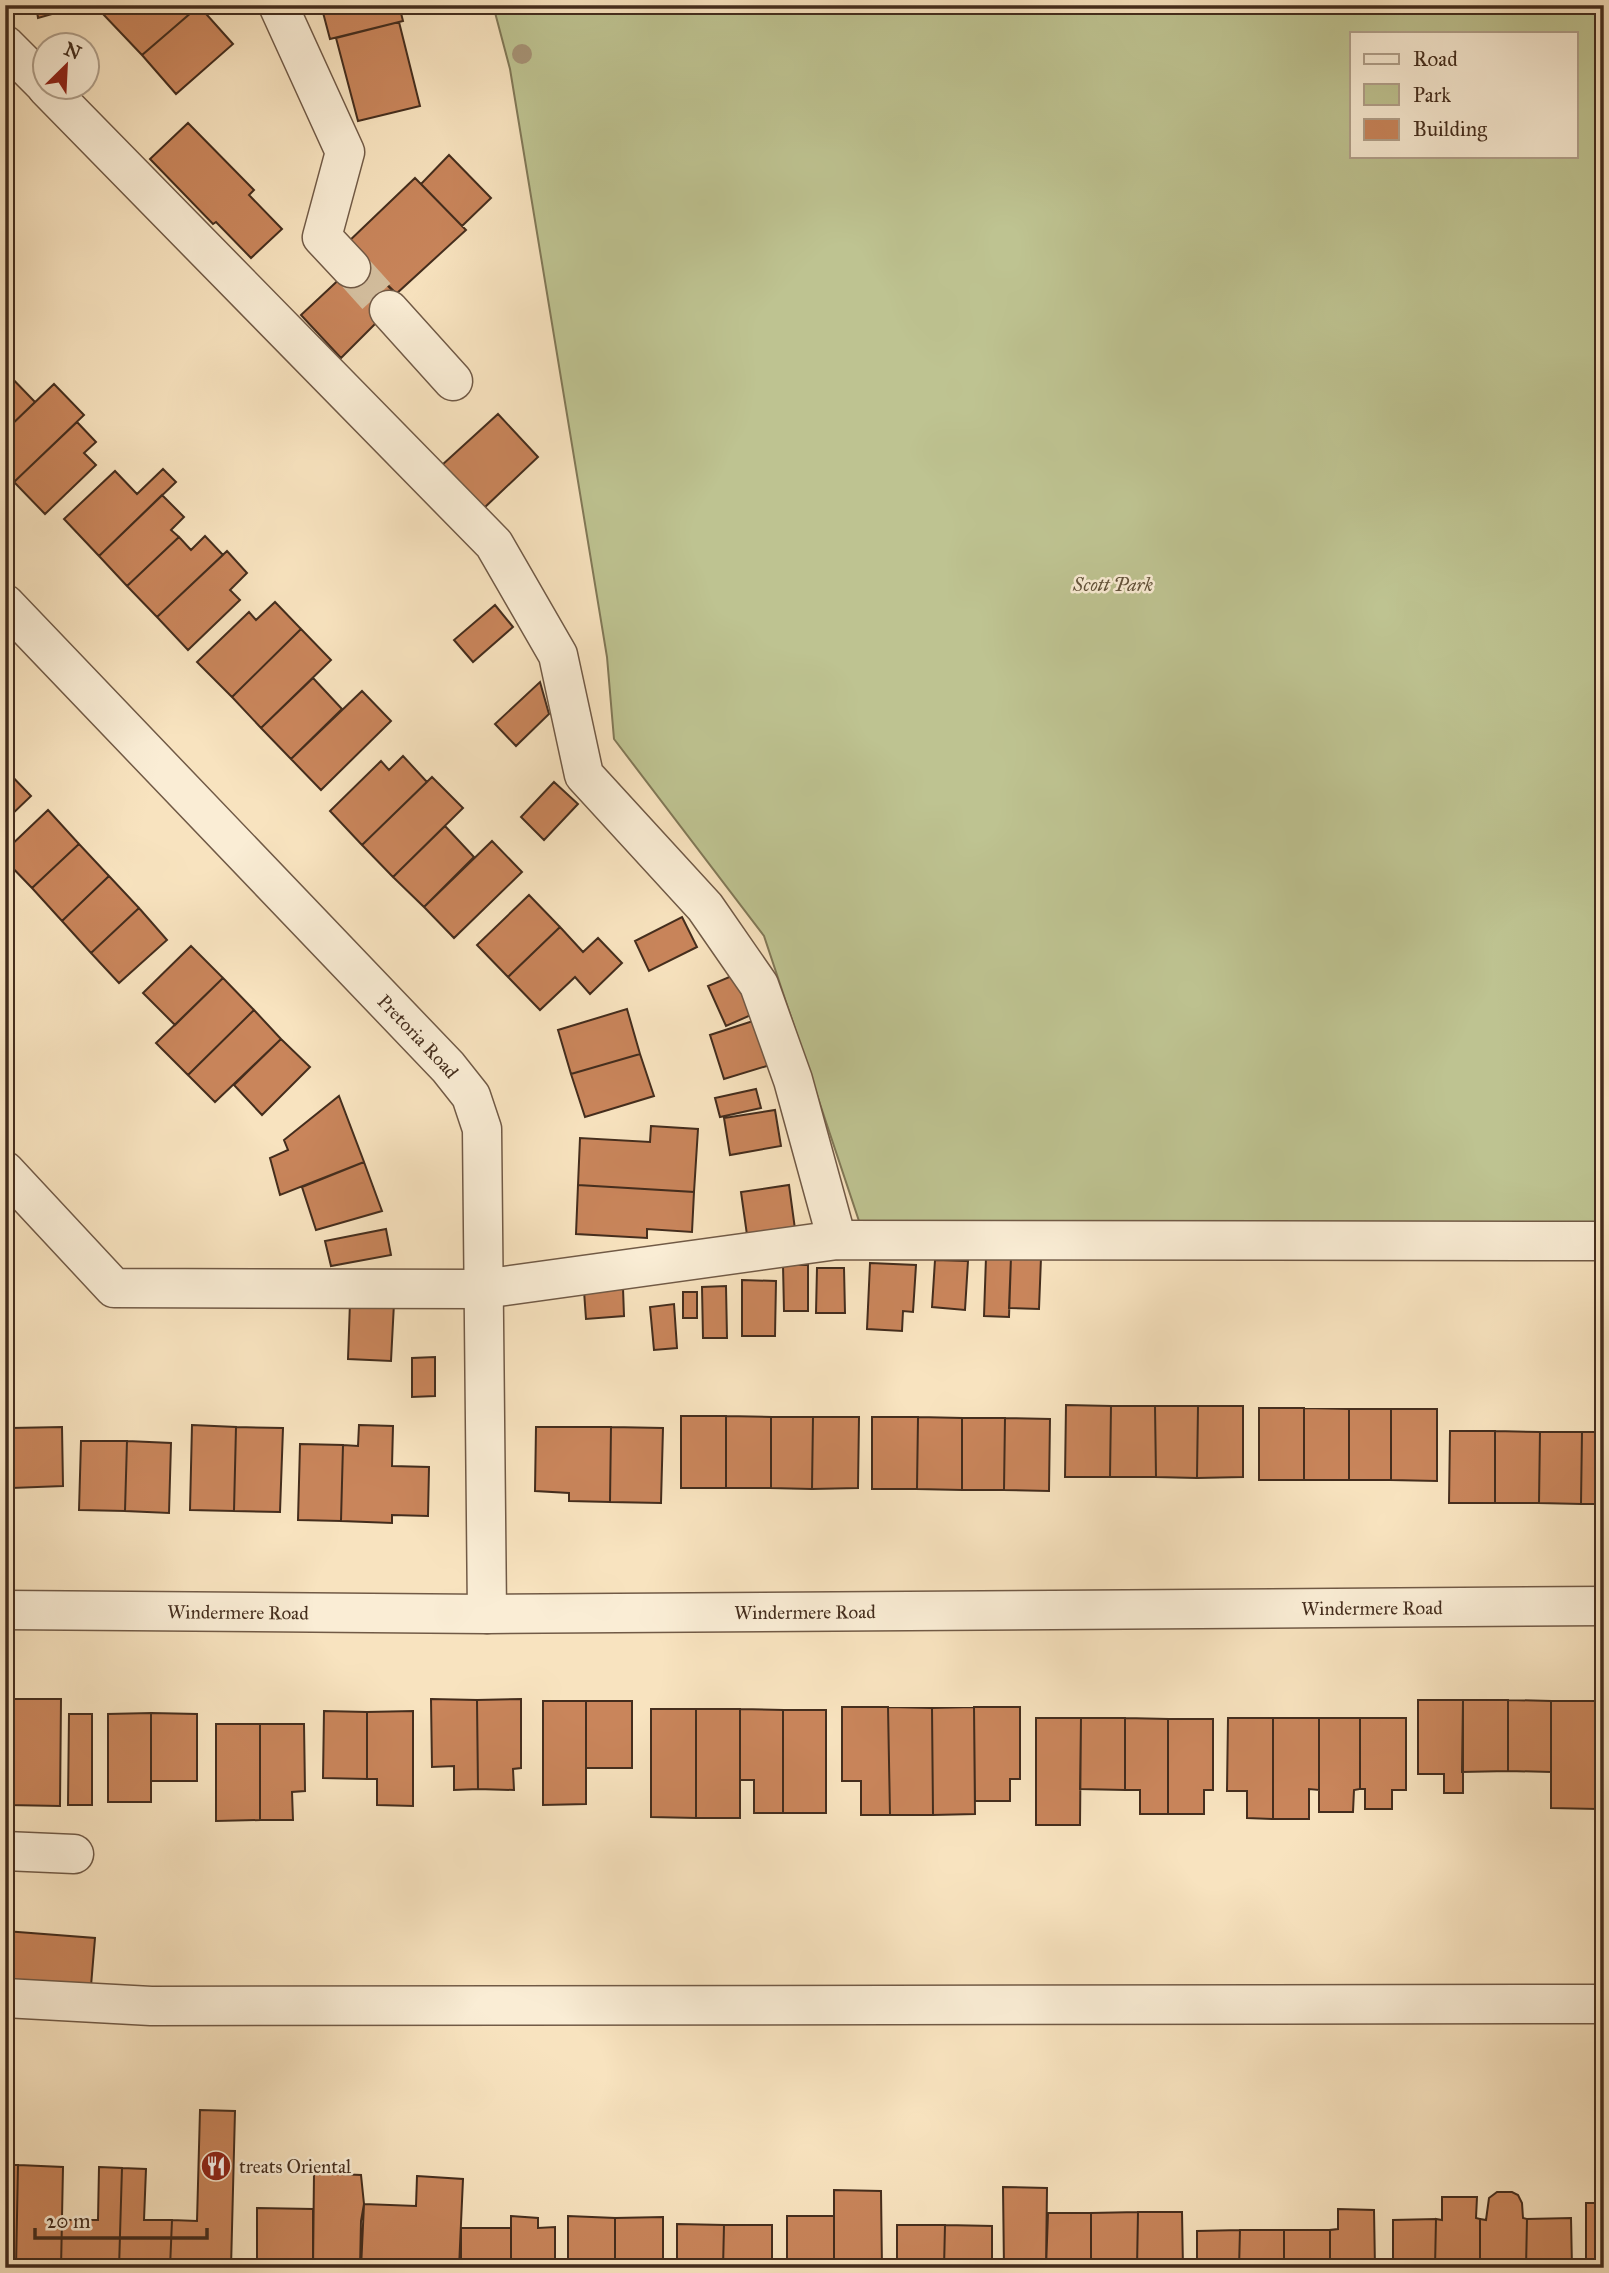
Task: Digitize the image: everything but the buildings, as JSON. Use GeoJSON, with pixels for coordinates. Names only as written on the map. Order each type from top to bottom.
{"type":"FeatureCollection","features":[{"type":"Feature","properties":{"kind":"street"},"geometry":{"type":"LineString","coordinates":[[278,5],[345,152],[322,237],[351,268]]}},
{"type":"Feature","properties":{"kind":"street"},"geometry":{"type":"LineString","coordinates":[[5,45],[32,73]]}},
{"type":"Feature","properties":{"kind":"street"},"geometry":{"type":"LineString","coordinates":[[61,102],[494,544],[558,655],[584,775],[705,907],[759,985],[793,1080],[837,1240]]}},
{"type":"Feature","properties":{"kind":"street"},"geometry":{"type":"LineString","coordinates":[[389,310],[453,380]]}},
{"type":"Feature","properties":{"kind":"street","name":"Pretoria Road"},"geometry":{"type":"LineString","coordinates":[[5,604],[449,1067],[471,1096],[482,1129],[488,1614]]}},
{"type":"Feature","properties":{"kind":"street"},"geometry":{"type":"LineString","coordinates":[[5,1171],[114,1288],[483,1289],[837,1240],[1604,1241]]}},
{"type":"Feature","properties":{"kind":"street","name":"Windermere Road"},"geometry":{"type":"LineString","coordinates":[[5,1610],[488,1614],[1604,1606]]}},
{"type":"Feature","properties":{"kind":"street"},"geometry":{"type":"LineString","coordinates":[[5,1852],[75,1854]]}},
{"type":"Feature","properties":{"kind":"street"},"geometry":{"type":"LineString","coordinates":[[5,1998],[151,2006],[1604,2004]]}},
{"type":"Feature","properties":{"kind":"green space","name":"Scott Park"},"geometry":{"type":"Polygon","coordinates":[[[493,5],[1604,5],[1604,1223],[860,1224],[764,936],[614,739],[607,657],[510,69],[493,5]]]}},
{"type":"Feature","properties":{"kind":"tunnel"},"geometry":{"type":"LineString","coordinates":[[351,268],[389,310]]}},
{"type":"Feature","properties":{"kind":"place","name":"treats Oriental"},"geometry":{"type":"Point","coordinates":[216,2166]}}]}
